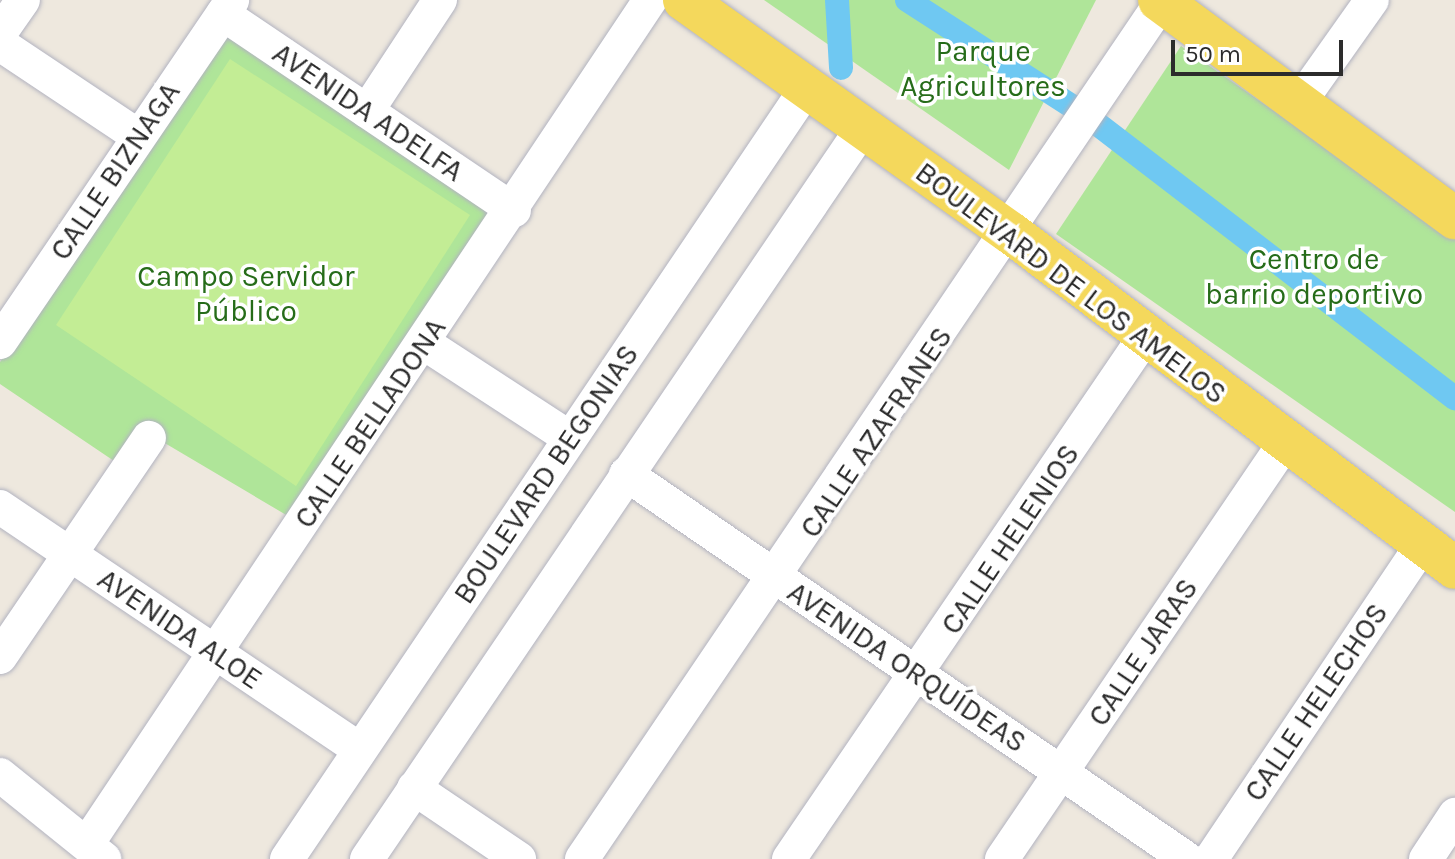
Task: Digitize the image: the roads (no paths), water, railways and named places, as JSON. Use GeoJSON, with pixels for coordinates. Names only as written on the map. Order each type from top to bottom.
{"type":"FeatureCollection","features":[{"type":"Feature","properties":{"kind":"main road","name":"BOULEVARD DE LOS AMELOS"},"geometry":{"type":"LineString","coordinates":[[684,0],[1011,233],[1284,444],[1439,557]]}},
{"type":"Feature","properties":{"kind":"main road"},"geometry":{"type":"LineString","coordinates":[[1161,1],[1299,103],[1450,205]]}},
{"type":"Feature","properties":{"kind":"street"},"geometry":{"type":"LineString","coordinates":[[0,33],[23,0]]}},
{"type":"Feature","properties":{"kind":"street"},"geometry":{"type":"LineString","coordinates":[[367,111],[440,0]]}},
{"type":"Feature","properties":{"kind":"street","name":"CALLE BELLADONA"},"geometry":{"type":"LineString","coordinates":[[96,852],[216,653],[514,210],[650,0]]}},
{"type":"Feature","properties":{"kind":"street"},"geometry":{"type":"LineString","coordinates":[[1299,103],[1372,0]]}},
{"type":"Feature","properties":{"kind":"street","name":"CALLE AZAFRANES"},"geometry":{"type":"LineString","coordinates":[[582,859],[777,579],[1011,233],[1161,1]]}},
{"type":"Feature","properties":{"kind":"street","name":"AVENIDA ADELFA"},"geometry":{"type":"LineString","coordinates":[[228,7],[367,111],[514,210]]}},
{"type":"Feature","properties":{"kind":"street","name":"CALLE BIZNAGA"},"geometry":{"type":"LineString","coordinates":[[0,342],[228,7]]}},
{"type":"Feature","properties":{"kind":"street"},"geometry":{"type":"LineString","coordinates":[[0,44],[138,136]]}},
{"type":"Feature","properties":{"kind":"street","name":"BOULEVARD BEGONIAS"},"geometry":{"type":"LineString","coordinates":[[287,859],[806,89]]}},
{"type":"Feature","properties":{"kind":"street"},"geometry":{"type":"LineString","coordinates":[[367,859],[862,129]]}},
{"type":"Feature","properties":{"kind":"street","name":"CALLE HELENIOS"},"geometry":{"type":"LineString","coordinates":[[789,859],[919,673],[1146,335]]}},
{"type":"Feature","properties":{"kind":"street"},"geometry":{"type":"LineString","coordinates":[[424,343],[570,438]]}},
{"type":"Feature","properties":{"kind":"street"},"geometry":{"type":"LineString","coordinates":[[0,657],[149,438]]}},
{"type":"Feature","properties":{"kind":"street","name":"CALLE JARAS"},"geometry":{"type":"LineString","coordinates":[[1002,859],[1284,444]]}},
{"type":"Feature","properties":{"kind":"street","name":"AVENIDA ORQUÍDEAS"},"geometry":{"type":"LineString","coordinates":[[626,474],[1187,859]]}},
{"type":"Feature","properties":{"kind":"street","name":"AVENIDA ALOE"},"geometry":{"type":"LineString","coordinates":[[0,507],[360,750]]}},
{"type":"Feature","properties":{"kind":"street","name":"CALLE HELECHOS"},"geometry":{"type":"LineString","coordinates":[[1211,859],[1439,557]]}},
{"type":"Feature","properties":{"kind":"street"},"geometry":{"type":"LineString","coordinates":[[0,775],[96,852]]}},
{"type":"Feature","properties":{"kind":"street"},"geometry":{"type":"LineString","coordinates":[[414,788],[519,859]]}},
{"type":"Feature","properties":{"kind":"street"},"geometry":{"type":"LineString","coordinates":[[1426,859],[1455,815]]}},
{"type":"Feature","properties":{"kind":"waterway"},"geometry":{"type":"LineString","coordinates":[[837,0],[841,68]]}},
{"type":"Feature","properties":{"kind":"waterway"},"geometry":{"type":"LineString","coordinates":[[907,0],[1087,116],[1455,398]]}},
{"type":"Feature","properties":{"kind":"park label","name":"Parque Agricultores"},"geometry":{"type":"Point","coordinates":[983,68]}},
{"type":"Feature","properties":{"kind":"park label","name":"Centro de barrio deportivo"},"geometry":{"type":"Point","coordinates":[1314,276]}},
{"type":"Feature","properties":{"kind":"park label","name":"Campo Servidor Público"},"geometry":{"type":"Point","coordinates":[246,293]}}]}
